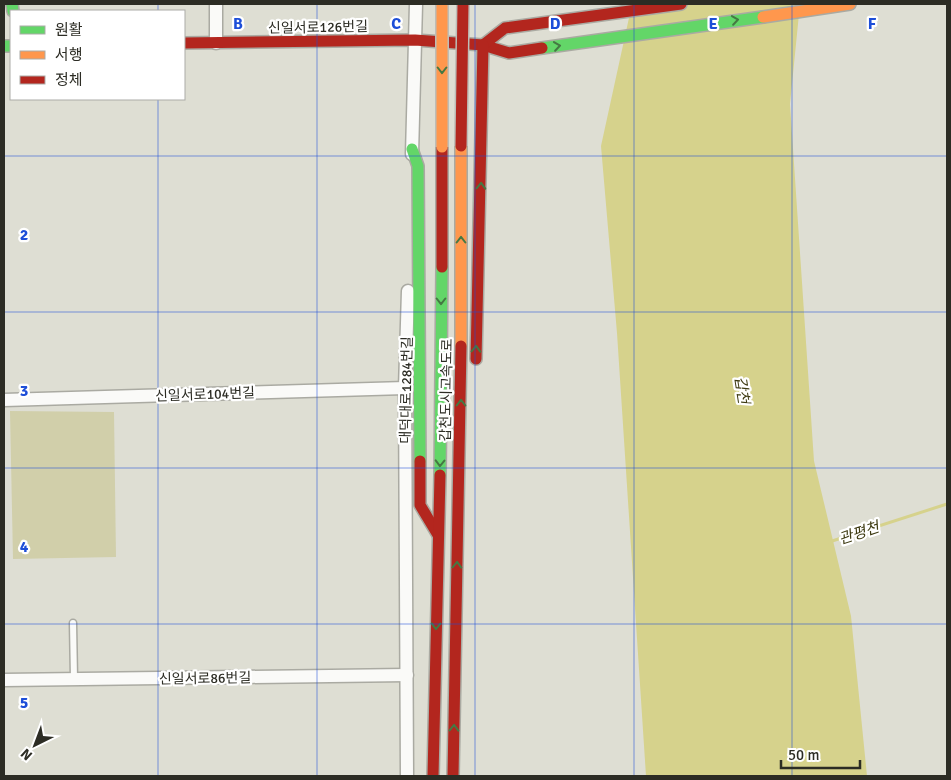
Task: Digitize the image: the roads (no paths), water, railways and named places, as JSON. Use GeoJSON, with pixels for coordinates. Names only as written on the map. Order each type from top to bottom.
{"type":"FeatureCollection","features":[{"type":"Feature","properties":{"kind":"main road","name":"갑천도시고속도로"},"geometry":{"type":"LineString","coordinates":[[433,776],[441,417],[442,4]]}},
{"type":"Feature","properties":{"kind":"main road","name":"갑천도시고속도로"},"geometry":{"type":"LineString","coordinates":[[453,776],[461,420],[463,4]]}},
{"type":"Feature","properties":{"kind":"main road"},"geometry":{"type":"LineString","coordinates":[[476,374],[483,45],[505,28],[681,4]]}},
{"type":"Feature","properties":{"kind":"main road","name":"신일서로126번길"},"geometry":{"type":"LineString","coordinates":[[185,43],[415,40],[483,45],[509,53],[850,4]]}},
{"type":"Feature","properties":{"kind":"main road"},"geometry":{"type":"LineString","coordinates":[[412,149],[418,166],[420,505],[438,535]]}},
{"type":"Feature","properties":{"kind":"main road"},"geometry":{"type":"LineString","coordinates":[[458,518],[470,461]]}},
{"type":"Feature","properties":{"kind":"street"},"geometry":{"type":"LineString","coordinates":[[216,4],[216,43]]}},
{"type":"Feature","properties":{"kind":"street","name":"대덕대로1284번길"},"geometry":{"type":"LineString","coordinates":[[406,776],[405,388],[416,4]]}},
{"type":"Feature","properties":{"kind":"street","name":"신일서로104번길"},"geometry":{"type":"LineString","coordinates":[[4,400],[405,388]]}},
{"type":"Feature","properties":{"kind":"street","name":"신일서로86번길"},"geometry":{"type":"LineString","coordinates":[[4,680],[407,675]]}},
{"type":"Feature","properties":{"kind":"lane"},"geometry":{"type":"LineString","coordinates":[[73,623],[74,680]]}},
{"type":"Feature","properties":{"kind":"water","name":"갑천"},"geometry":{"type":"Polygon","coordinates":[[[632,4],[800,4],[790,104],[814,461],[851,616],[867,776],[646,776],[617,333],[601,146],[632,4]]]}},
{"type":"Feature","properties":{"kind":"waterway","name":"관평천"},"geometry":{"type":"LineString","coordinates":[[829,542],[947,504]]}}]}
